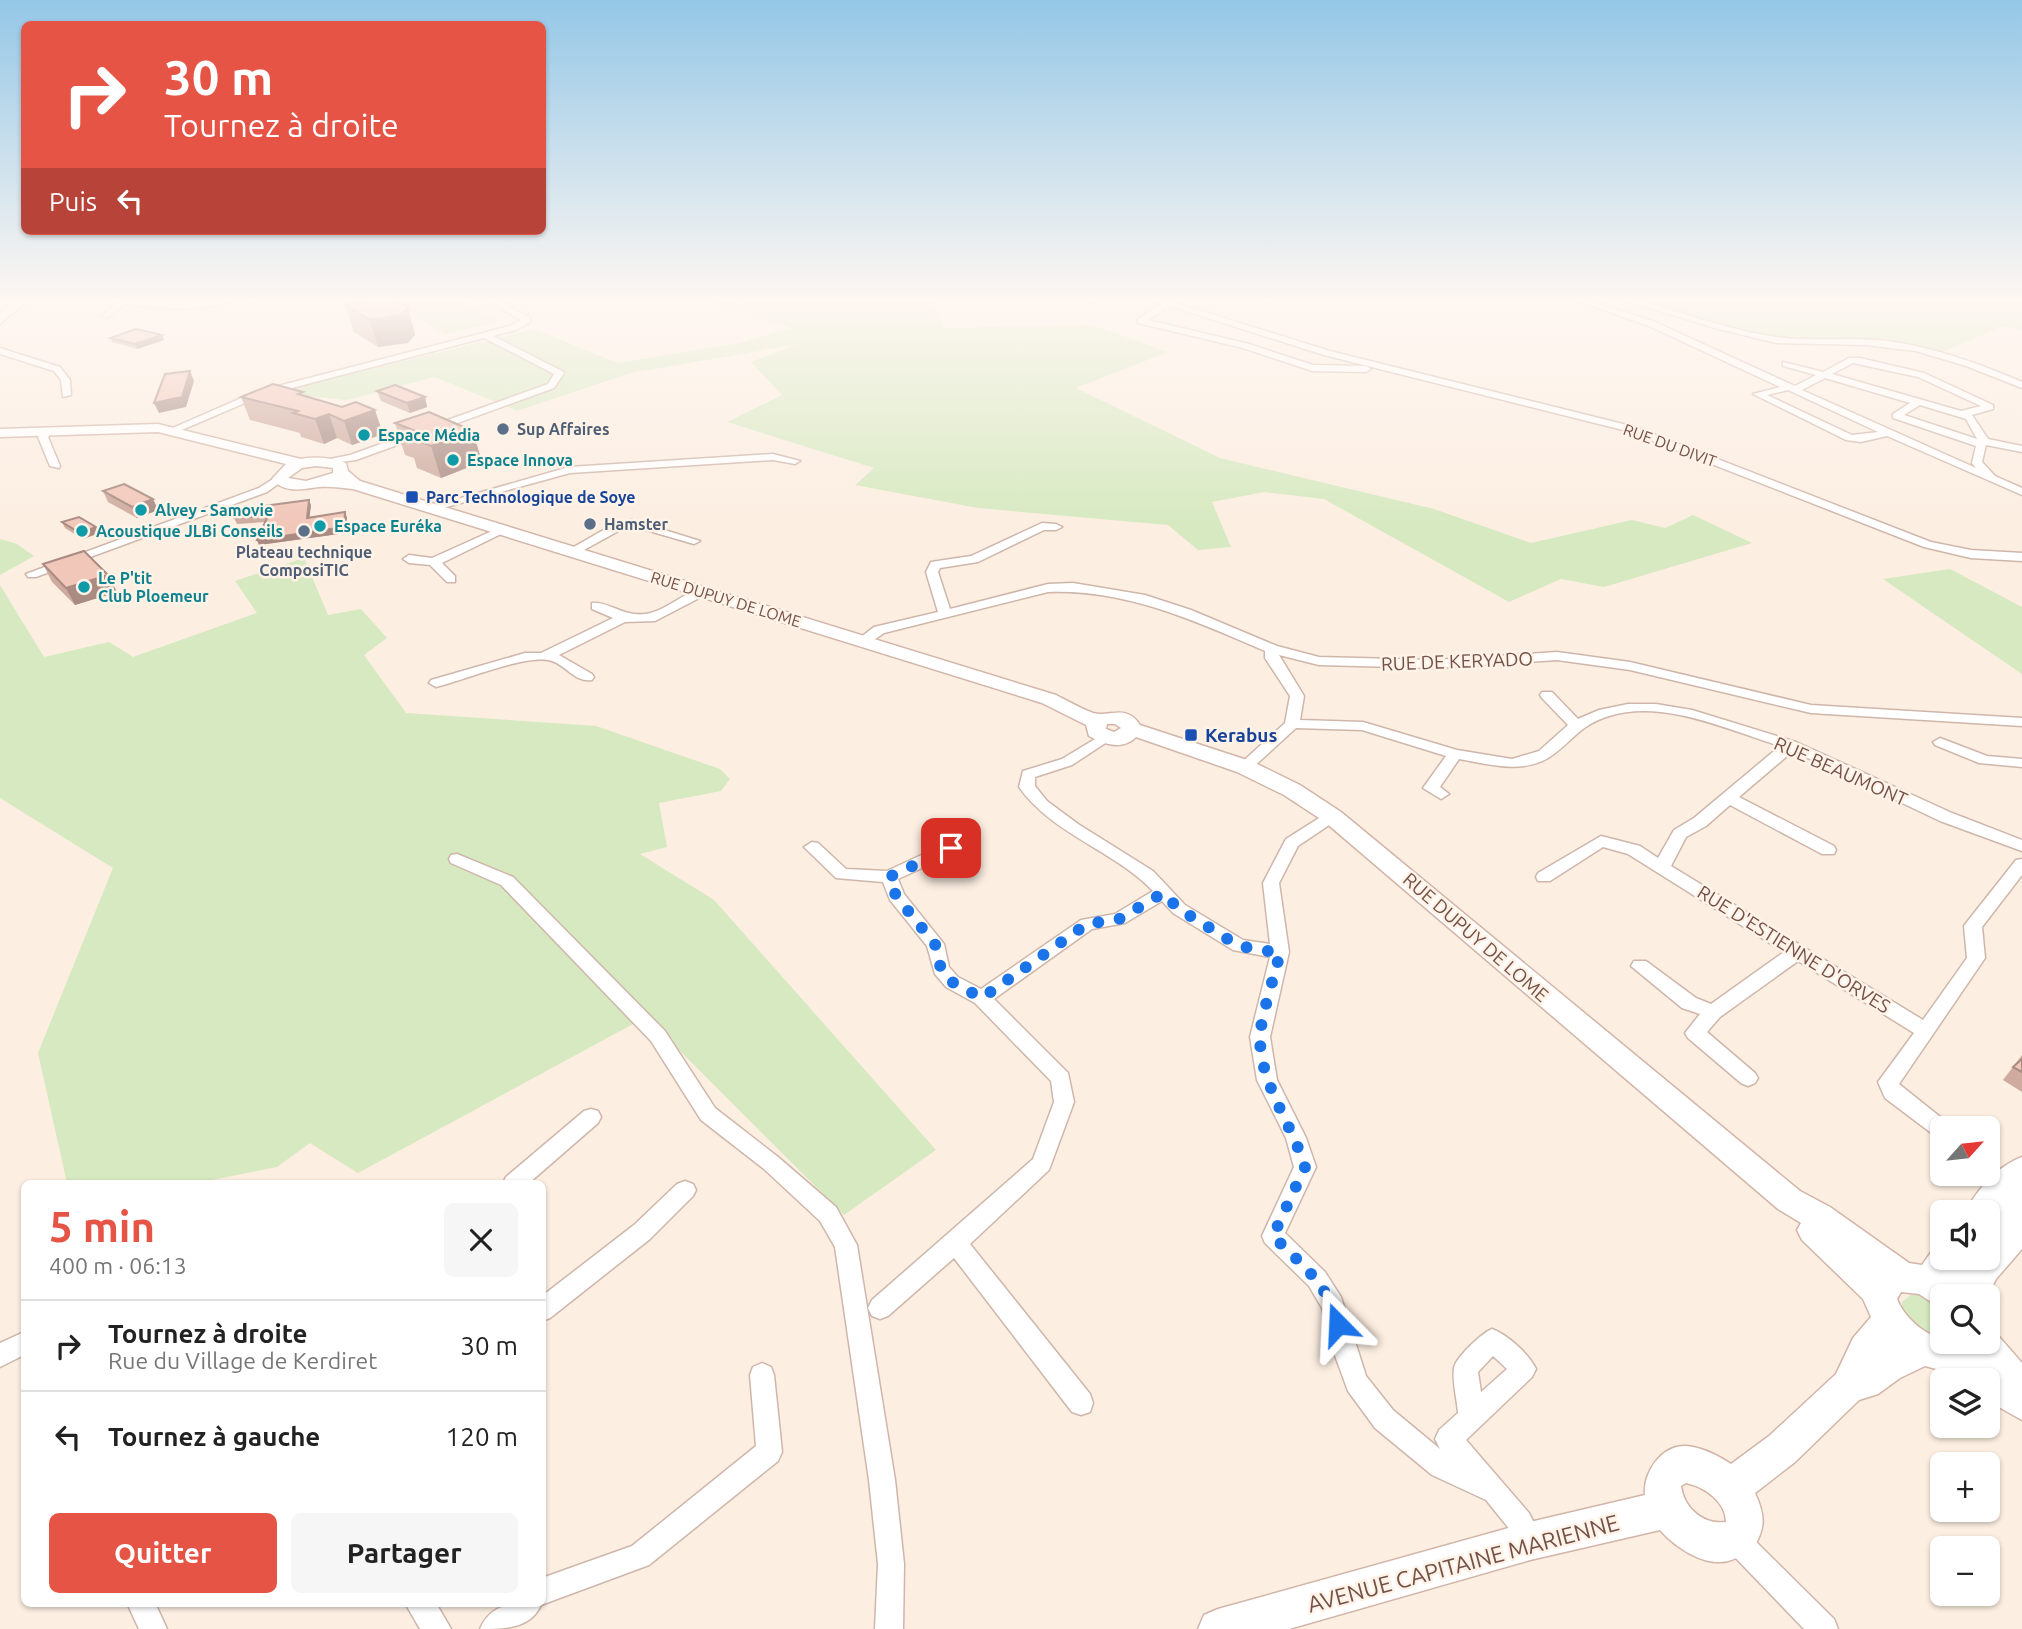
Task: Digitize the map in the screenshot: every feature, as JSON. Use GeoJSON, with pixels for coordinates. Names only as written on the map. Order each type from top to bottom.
{"type":"FeatureCollection","features":[{"type":"Feature","properties":{"kind":"street"},"geometry":{"type":"LineString","coordinates":[[63,374],[66,395]]}},
{"type":"Feature","properties":{"kind":"street"},"geometry":{"type":"LineString","coordinates":[[173,430],[241,399],[329,374]]}},
{"type":"Feature","properties":{"kind":"street"},"geometry":{"type":"LineString","coordinates":[[0,433],[131,428],[173,430],[282,474],[321,483],[341,465],[551,386],[559,374]]}},
{"type":"Feature","properties":{"kind":"street","name":"RUE DU DIVIT"},"geometry":{"type":"LineString","coordinates":[[1410,374],[1631,429],[1928,545],[1971,554],[2022,556]]}},
{"type":"Feature","properties":{"kind":"street"},"geometry":{"type":"LineString","coordinates":[[1763,374],[1970,470],[2001,481]]}},
{"type":"Feature","properties":{"kind":"street"},"geometry":{"type":"LineString","coordinates":[[1824,374],[1794,388],[1758,394],[1850,438],[1861,439],[1888,433]]}},
{"type":"Feature","properties":{"kind":"street"},"geometry":{"type":"LineString","coordinates":[[1824,374],[1963,414],[1974,420],[1983,437],[1978,466],[2022,492]]}},
{"type":"Feature","properties":{"kind":"street"},"geometry":{"type":"LineString","coordinates":[[1917,374],[1990,407],[1963,414]]}},
{"type":"Feature","properties":{"kind":"street"},"geometry":{"type":"LineString","coordinates":[[1994,374],[2022,385]]}},
{"type":"Feature","properties":{"kind":"street"},"geometry":{"type":"LineString","coordinates":[[1920,401],[1896,416],[1981,442],[2022,449]]}},
{"type":"Feature","properties":{"kind":"street"},"geometry":{"type":"LineString","coordinates":[[48,431],[43,436],[55,466]]}},
{"type":"Feature","properties":{"kind":"street"},"geometry":{"type":"LineString","coordinates":[[432,508],[569,470],[772,457],[795,461]]}},
{"type":"Feature","properties":{"kind":"street"},"geometry":{"type":"LineString","coordinates":[[32,574],[263,489],[282,474],[303,464],[341,465]]}},
{"type":"Feature","properties":{"kind":"street","name":"RUE DUPUY DE LOME"},"geometry":{"type":"LineString","coordinates":[[341,465],[354,484]]}},
{"type":"Feature","properties":{"kind":"street","name":"RUE DUPUY DE LOME"},"geometry":{"type":"LineString","coordinates":[[321,483],[354,484],[1049,699],[1100,730],[1123,738],[1132,729],[1245,767],[1292,790],[1357,835],[1588,1034],[1789,1199],[1809,1227],[1916,1288]]}},
{"type":"Feature","properties":{"kind":"street"},"geometry":{"type":"LineString","coordinates":[[571,552],[618,526],[632,523],[694,541]]}},
{"type":"Feature","properties":{"kind":"street"},"geometry":{"type":"LineString","coordinates":[[945,614],[932,572],[936,565],[974,559],[1042,526],[1056,527]]}},
{"type":"Feature","properties":{"kind":"street"},"geometry":{"type":"LineString","coordinates":[[409,559],[434,562],[501,530]]}},
{"type":"Feature","properties":{"kind":"street"},"geometry":{"type":"LineString","coordinates":[[434,562],[451,579]]}},
{"type":"Feature","properties":{"kind":"street","name":"RUE DE KERYADO"},"geometry":{"type":"LineString","coordinates":[[872,644],[903,625],[1048,588],[1073,587],[1141,598],[1186,613],[1272,649],[1319,662],[1435,664],[1557,656],[1630,666],[1811,709],[2021,724]]}},
{"type":"Feature","properties":{"kind":"street"},"geometry":{"type":"LineString","coordinates":[[596,606],[623,618],[650,618],[701,592]]}},
{"type":"Feature","properties":{"kind":"street"},"geometry":{"type":"LineString","coordinates":[[436,683],[530,656],[543,657],[623,618]]}},
{"type":"Feature","properties":{"kind":"street"},"geometry":{"type":"LineString","coordinates":[[1245,767],[1292,724],[1297,696],[1272,659],[1272,649]]}},
{"type":"Feature","properties":{"kind":"street"},"geometry":{"type":"LineString","coordinates":[[548,654],[587,677]]}},
{"type":"Feature","properties":{"kind":"street"},"geometry":{"type":"LineString","coordinates":[[1547,695],[1576,725]]}},
{"type":"Feature","properties":{"kind":"street","name":"RUE BEAUMONT"},"geometry":{"type":"LineString","coordinates":[[1292,724],[1363,726],[1455,754],[1512,763],[1531,760],[1544,754],[1576,725],[1604,713],[1628,708],[1656,708],[1686,713],[1791,745],[1946,817],[2022,846]]}},
{"type":"Feature","properties":{"kind":"street"},"geometry":{"type":"LineString","coordinates":[[1100,730],[1067,762],[1028,774],[1027,787],[1031,795],[1062,820],[1147,875],[1179,909],[1239,946],[1280,953]]}},
{"type":"Feature","properties":{"kind":"street"},"geometry":{"type":"LineString","coordinates":[[1940,743],[1984,760],[2022,763]]}},
{"type":"Feature","properties":{"kind":"street"},"geometry":{"type":"LineString","coordinates":[[1662,868],[1677,834],[1686,825],[1700,822],[1791,745]]}},
{"type":"Feature","properties":{"kind":"street"},"geometry":{"type":"LineString","coordinates":[[1441,794],[1431,788],[1455,754]]}},
{"type":"Feature","properties":{"kind":"street"},"geometry":{"type":"LineString","coordinates":[[1728,798],[1828,850]]}},
{"type":"Feature","properties":{"kind":"street"},"geometry":{"type":"LineString","coordinates":[[1333,817],[1292,842],[1271,883],[1280,953],[1260,1037],[1267,1080],[1296,1138],[1305,1167],[1273,1236],[1317,1279],[1334,1305],[1342,1342],[1357,1383],[1384,1419],[1441,1466],[1495,1491]]}},
{"type":"Feature","properties":{"kind":"street","name":"RUE D'ESTIENNE D'ORVES"},"geometry":{"type":"LineString","coordinates":[[1544,877],[1601,841],[1634,850],[1925,1031]]}},
{"type":"Feature","properties":{"kind":"street"},"geometry":{"type":"LineString","coordinates":[[813,847],[842,874],[889,877],[951,848]]}},
{"type":"Feature","properties":{"kind":"street"},"geometry":{"type":"LineString","coordinates":[[457,859],[507,881],[658,1036],[708,1114],[828,1214],[846,1245],[880,1467],[891,1564],[889,1629]]}},
{"type":"Feature","properties":{"kind":"street"},"geometry":{"type":"LineString","coordinates":[[1930,1121],[1892,1092],[1888,1082],[1976,958],[1973,926],[2022,864]]}},
{"type":"Feature","properties":{"kind":"street"},"geometry":{"type":"LineString","coordinates":[[880,1308],[1042,1164],[1064,1102],[1061,1078],[982,998],[952,982],[941,969],[935,944],[896,896],[889,877]]}},
{"type":"Feature","properties":{"kind":"street"},"geometry":{"type":"LineString","coordinates":[[982,998],[1087,924],[1119,919],[1163,893]]}},
{"type":"Feature","properties":{"kind":"street"},"geometry":{"type":"LineString","coordinates":[[1748,1078],[1695,1033],[1713,1012],[1797,952]]}},
{"type":"Feature","properties":{"kind":"street"},"geometry":{"type":"LineString","coordinates":[[1640,966],[1689,1003],[1713,1012]]}},
{"type":"Feature","properties":{"kind":"street"},"geometry":{"type":"LineString","coordinates":[[518,1180],[591,1117]]}},
{"type":"Feature","properties":{"kind":"street"},"geometry":{"type":"LineString","coordinates":[[1991,1200],[2022,1170]]}},
{"type":"Feature","properties":{"kind":"street"},"geometry":{"type":"LineString","coordinates":[[546,1307],[642,1232],[685,1190]]}},
{"type":"Feature","properties":{"kind":"street"},"geometry":{"type":"LineString","coordinates":[[2000,1224],[2022,1198]]}},
{"type":"Feature","properties":{"kind":"street"},"geometry":{"type":"LineString","coordinates":[[1976,1284],[1984,1269],[2022,1226]]}},
{"type":"Feature","properties":{"kind":"street"},"geometry":{"type":"LineString","coordinates":[[956,1243],[1081,1403]]}},
{"type":"Feature","properties":{"kind":"street"},"geometry":{"type":"LineString","coordinates":[[1851,1384],[1857,1363],[1878,1331],[1916,1288],[1954,1276],[1960,1270]]}},
{"type":"Feature","properties":{"kind":"street"},"geometry":{"type":"LineString","coordinates":[[1916,1288],[1912,1342],[1930,1345]]}},
{"type":"Feature","properties":{"kind":"street"},"geometry":{"type":"LineString","coordinates":[[1732,1487],[1782,1449],[1851,1384],[1875,1377],[1888,1367],[1932,1354]]}},
{"type":"Feature","properties":{"kind":"street"},"geometry":{"type":"LineString","coordinates":[[1958,1354],[2021,1389]]}},
{"type":"Feature","properties":{"kind":"street"},"geometry":{"type":"LineString","coordinates":[[1992,1354],[2021,1389]]}},
{"type":"Feature","properties":{"kind":"street"},"geometry":{"type":"LineString","coordinates":[[546,1591],[640,1556],[769,1452],[762,1375]]}},
{"type":"Feature","properties":{"kind":"street"},"geometry":{"type":"LineString","coordinates":[[1471,1418],[1448,1439],[1520,1522],[1530,1541]]}},
{"type":"Feature","properties":{"kind":"street"},"geometry":{"type":"LineString","coordinates":[[1695,1464],[1721,1476],[1732,1487],[1744,1511],[1742,1532],[1725,1543],[1700,1539],[1687,1531],[1668,1509],[1662,1485],[1673,1468],[1695,1464]]}},
{"type":"Feature","properties":{"kind":"street","name":"AVENUE CAPITAINE MARIENNE"},"geometry":{"type":"LineString","coordinates":[[1218,1629],[1530,1541],[1668,1509]]}},
{"type":"Feature","properties":{"kind":"street"},"geometry":{"type":"LineString","coordinates":[[1735,1539],[1824,1629]]}},
{"type":"Feature","properties":{"kind":"street"},"geometry":{"type":"LineString","coordinates":[[143,1607],[153,1629]]}},
{"type":"Feature","properties":{"kind":"street"},"geometry":{"type":"LineString","coordinates":[[422,1607],[437,1629]]}},
{"type":"Feature","properties":{"kind":"street"},"geometry":{"type":"LineString","coordinates":[[494,1629],[522,1607]]}},
{"type":"Feature","properties":{"kind":"green space"},"geometry":{"type":"Polygon","coordinates":[[[352,374],[628,374],[517,411],[435,377],[347,400],[275,393],[352,374]]]}},
{"type":"Feature","properties":{"kind":"green space"},"geometry":{"type":"Polygon","coordinates":[[[762,374],[1112,374],[1076,388],[1220,458],[1434,509],[1531,543],[1632,520],[1665,528],[1693,515],[1752,543],[1604,587],[1561,579],[1509,602],[1324,499],[1264,492],[1212,502],[1231,547],[1198,550],[1168,525],[978,508],[855,485],[874,468],[727,422],[782,395],[762,374]]]}},
{"type":"Feature","properties":{"kind":"green space"},"geometry":{"type":"Polygon","coordinates":[[[0,539],[17,544],[34,556],[0,575],[0,539]]]}},
{"type":"Feature","properties":{"kind":"green space"},"geometry":{"type":"Polygon","coordinates":[[[304,558],[328,615],[361,609],[387,638],[364,655],[406,713],[596,726],[720,769],[730,779],[721,791],[659,803],[667,847],[640,854],[714,900],[936,1150],[844,1215],[646,1017],[358,1173],[310,1143],[277,1167],[211,1180],[66,1180],[38,1053],[113,868],[0,798],[0,585],[44,657],[109,642],[133,657],[257,613],[235,581],[304,558]]]}},
{"type":"Feature","properties":{"kind":"green space"},"geometry":{"type":"Polygon","coordinates":[[[1950,569],[2022,607],[2022,674],[1883,579],[1950,569]]]}},
{"type":"Feature","properties":{"kind":"green space"},"geometry":{"type":"Polygon","coordinates":[[[1912,1294],[1930,1299],[1930,1335],[1910,1322],[1902,1302],[1912,1294]]]}},
{"type":"Feature","properties":{"kind":"building"},"geometry":{"type":"Polygon","coordinates":[[[165,374],[189,374],[182,397],[154,403],[165,374]]]}},
{"type":"Feature","properties":{"kind":"building"},"geometry":{"type":"Polygon","coordinates":[[[273,384],[342,407],[356,402],[375,410],[344,421],[329,414],[315,419],[293,413],[298,411],[241,397],[273,384]]]}},
{"type":"Feature","properties":{"kind":"building"},"geometry":{"type":"Polygon","coordinates":[[[395,385],[425,397],[407,403],[377,391],[395,385]]]}},
{"type":"Feature","properties":{"kind":"building"},"geometry":{"type":"Polygon","coordinates":[[[429,412],[473,431],[431,446],[407,436],[418,432],[395,423],[429,412]]]}},
{"type":"Feature","properties":{"kind":"building"},"geometry":{"type":"Polygon","coordinates":[[[124,484],[153,499],[132,507],[103,491],[124,484]]]}},
{"type":"Feature","properties":{"kind":"building","name":"Espace Euréka"},"geometry":{"type":"Polygon","coordinates":[[[309,500],[307,518],[345,512],[344,527],[257,540],[268,516],[234,518],[233,510],[309,500]]]}},
{"type":"Feature","properties":{"kind":"building"},"geometry":{"type":"Polygon","coordinates":[[[79,517],[96,527],[80,533],[62,522],[79,517]]]}},
{"type":"Feature","properties":{"kind":"building"},"geometry":{"type":"Polygon","coordinates":[[[84,551],[108,575],[66,588],[43,564],[84,551]]]}},
{"type":"Feature","properties":{"kind":"building"},"geometry":{"type":"Polygon","coordinates":[[[2022,1059],[2022,1072],[2013,1067],[2022,1059]]]}},
{"type":"Feature","properties":{"kind":"place","name":"Sup Affaires"},"geometry":{"type":"Point","coordinates":[503,429]}},
{"type":"Feature","properties":{"kind":"place","name":"Espace Média"},"geometry":{"type":"Point","coordinates":[364,435]}},
{"type":"Feature","properties":{"kind":"place","name":"Espace Innova"},"geometry":{"type":"Point","coordinates":[453,460]}},
{"type":"Feature","properties":{"kind":"place","name":"Parc Technologique de Soye"},"geometry":{"type":"Point","coordinates":[412,497]}},
{"type":"Feature","properties":{"kind":"place","name":"Alvey - Samovie"},"geometry":{"type":"Point","coordinates":[141,510]}},
{"type":"Feature","properties":{"kind":"place","name":"Hamster"},"geometry":{"type":"Point","coordinates":[590,524]}},
{"type":"Feature","properties":{"kind":"place","name":"Espace Euréka"},"geometry":{"type":"Point","coordinates":[320,526]}},
{"type":"Feature","properties":{"kind":"place","name":"Acoustique JLBi Conseils"},"geometry":{"type":"Point","coordinates":[82,531]}},
{"type":"Feature","properties":{"kind":"place","name":"Plateau technique ComposiTIC"},"geometry":{"type":"Point","coordinates":[304,531]}},
{"type":"Feature","properties":{"kind":"place","name":"Le P'tit Club Ploemeur"},"geometry":{"type":"Point","coordinates":[84,587]}},
{"type":"Feature","properties":{"kind":"place","name":"Kerabus"},"geometry":{"type":"Point","coordinates":[1191,735]}},
{"type":"Feature","properties":{"kind":"route"},"geometry":{"type":"LineString","coordinates":[[951,848],[889,877],[896,896],[935,944],[941,969],[952,982],[982,998],[1087,924],[1119,919],[1163,893],[1179,909],[1239,946],[1280,953],[1260,1037],[1267,1080],[1296,1138],[1305,1167],[1273,1236],[1317,1279],[1334,1305],[1338,1324]]}}]}
